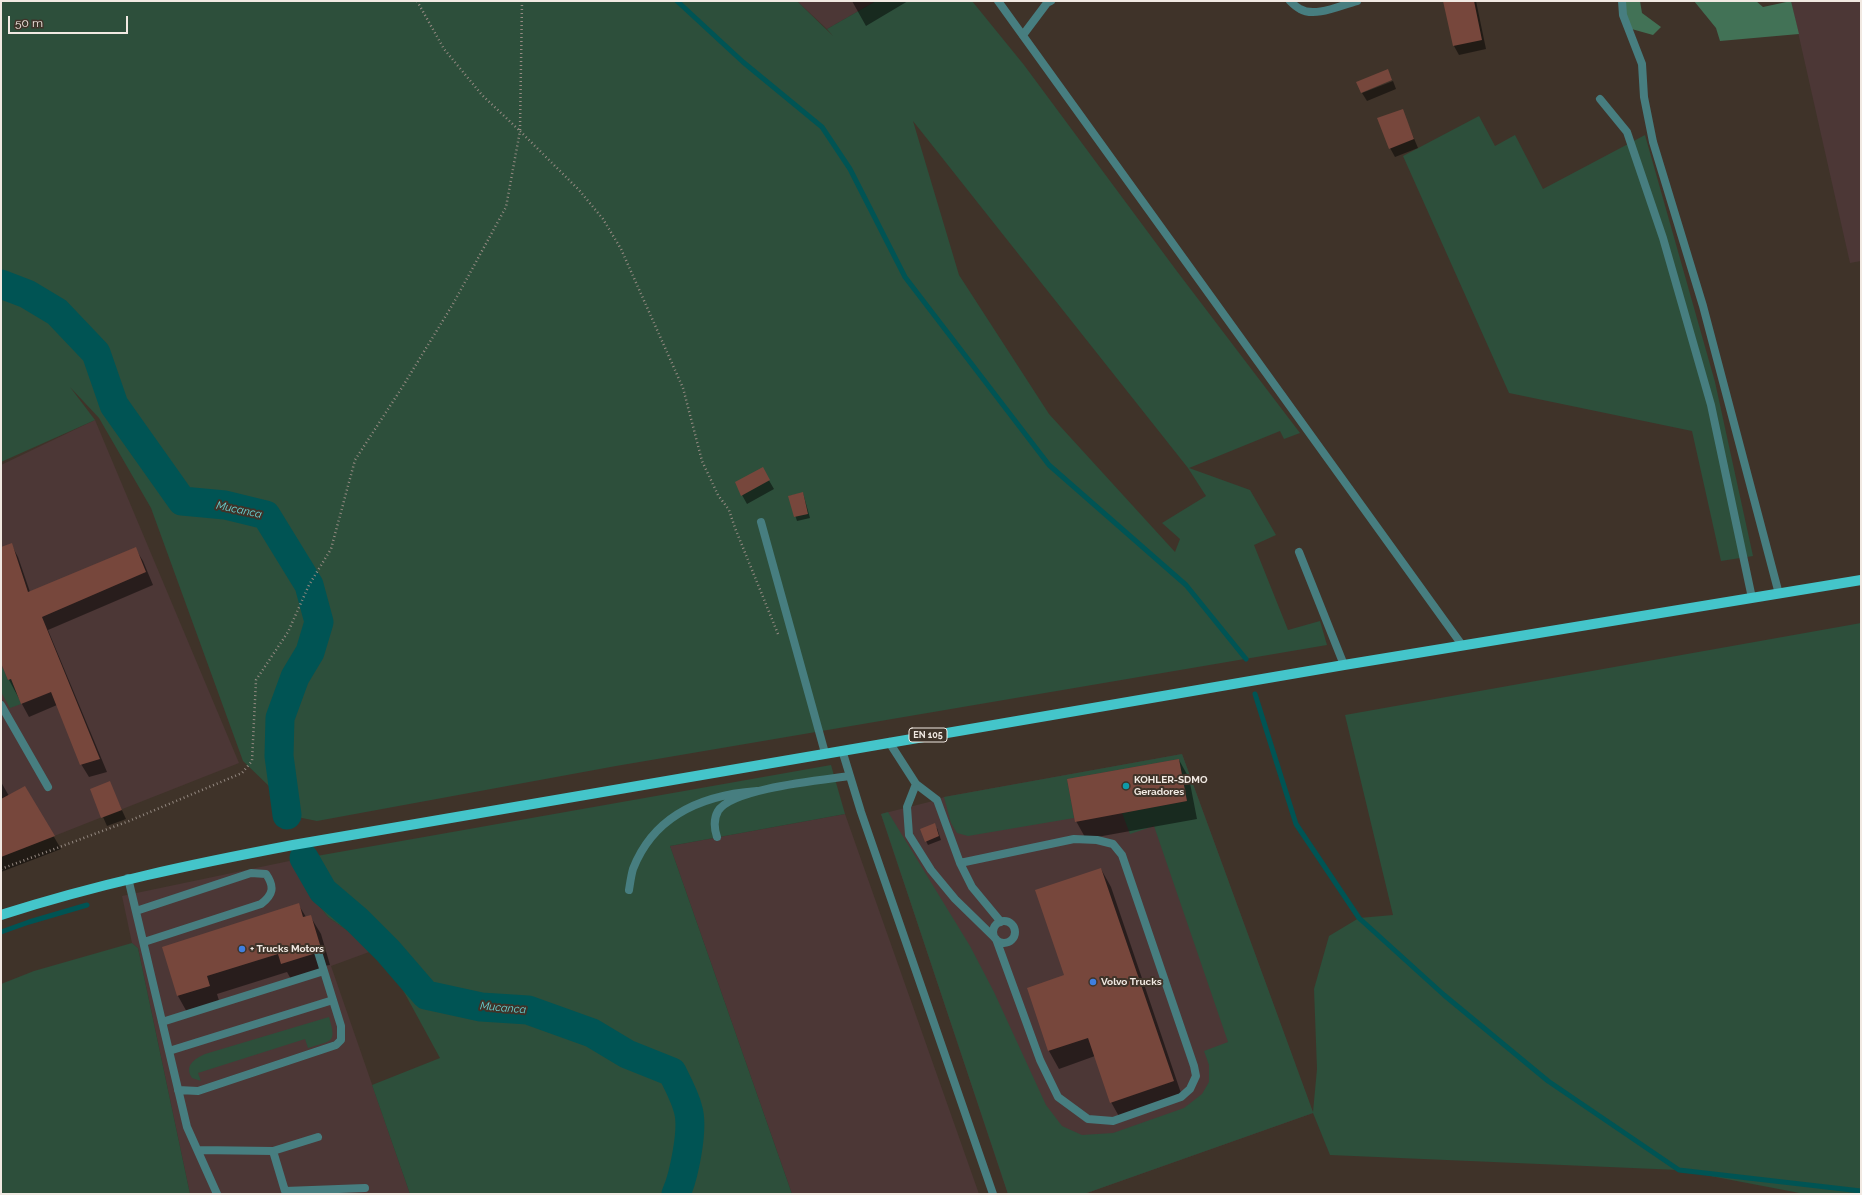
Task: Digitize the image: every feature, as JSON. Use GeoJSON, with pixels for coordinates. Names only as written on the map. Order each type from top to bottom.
{"type":"FeatureCollection","features":[{"type":"Feature","properties":{"kind":"main road","name":"EN 105"},"geometry":{"type":"LineString","coordinates":[[1,915],[44,901],[128,878],[292,845],[1462,645],[1861,580]]}},
{"type":"Feature","properties":{"kind":"street"},"geometry":{"type":"LineString","coordinates":[[998,1],[1462,645]]}},
{"type":"Feature","properties":{"kind":"street"},"geometry":{"type":"LineString","coordinates":[[1023,35],[1047,3],[1051,1]]}},
{"type":"Feature","properties":{"kind":"street"},"geometry":{"type":"LineString","coordinates":[[1290,1],[1301,10],[1310,12],[1321,11],[1357,1]]}},
{"type":"Feature","properties":{"kind":"street"},"geometry":{"type":"LineString","coordinates":[[1622,1],[1623,15],[1642,64],[1644,97],[1653,142],[1703,306],[1780,594]]}},
{"type":"Feature","properties":{"kind":"street"},"geometry":{"type":"LineString","coordinates":[[1600,99],[1627,132],[1663,238],[1711,405],[1752,598]]}},
{"type":"Feature","properties":{"kind":"street"},"geometry":{"type":"LineString","coordinates":[[761,522],[825,753]]}},
{"type":"Feature","properties":{"kind":"street"},"geometry":{"type":"LineString","coordinates":[[1299,552],[1344,665]]}},
{"type":"Feature","properties":{"kind":"street"},"geometry":{"type":"LineString","coordinates":[[1,705],[48,787]]}},
{"type":"Feature","properties":{"kind":"street"},"geometry":{"type":"LineString","coordinates":[[889,742],[916,784],[937,800],[960,864],[972,887],[1001,922],[1011,923],[1015,929],[1012,939],[1002,943],[996,939],[955,899],[931,870],[909,835],[907,807],[916,784]]}},
{"type":"Feature","properties":{"kind":"street"},"geometry":{"type":"LineString","coordinates":[[842,750],[993,1194]]}},
{"type":"Feature","properties":{"kind":"street"},"geometry":{"type":"LineString","coordinates":[[629,890],[633,870],[654,833],[671,818],[690,806],[733,792],[757,790],[850,776]]}},
{"type":"Feature","properties":{"kind":"street"},"geometry":{"type":"LineString","coordinates":[[717,837],[714,826],[718,810],[734,798],[757,790]]}},
{"type":"Feature","properties":{"kind":"street"},"geometry":{"type":"LineString","coordinates":[[960,864],[1074,839],[1097,840],[1113,844],[1122,854],[1194,1066],[1196,1076],[1190,1088],[1181,1097],[1113,1121],[1088,1118],[1058,1097],[1040,1060],[993,932],[1001,922]]}},
{"type":"Feature","properties":{"kind":"street"},"geometry":{"type":"LineString","coordinates":[[136,911],[251,873],[266,874],[271,881],[273,890],[269,898],[262,904],[144,942]]}},
{"type":"Feature","properties":{"kind":"street"},"geometry":{"type":"LineString","coordinates":[[128,878],[187,1127],[218,1194]]}},
{"type":"Feature","properties":{"kind":"street"},"geometry":{"type":"LineString","coordinates":[[178,1090],[198,1091],[336,1045],[342,1034],[318,952]]}},
{"type":"Feature","properties":{"kind":"street"},"geometry":{"type":"LineString","coordinates":[[162,1022],[324,972]]}},
{"type":"Feature","properties":{"kind":"street"},"geometry":{"type":"LineString","coordinates":[[169,1051],[333,1000]]}},
{"type":"Feature","properties":{"kind":"street"},"geometry":{"type":"LineString","coordinates":[[198,1150],[273,1151],[318,1137]]}},
{"type":"Feature","properties":{"kind":"street"},"geometry":{"type":"LineString","coordinates":[[273,1151],[285,1193],[365,1188]]}},
{"type":"Feature","properties":{"kind":"path"},"geometry":{"type":"LineString","coordinates":[[417,1],[444,49],[482,95],[579,190],[603,219],[621,249],[683,388],[702,461],[718,495],[729,510],[763,597],[782,639]]}},
{"type":"Feature","properties":{"kind":"path"},"geometry":{"type":"LineString","coordinates":[[1,870],[130,821],[242,773],[252,761],[256,680],[288,632],[309,585],[331,549],[355,460],[403,386],[453,304],[506,207],[520,131],[522,1]]}},
{"type":"Feature","properties":{"kind":"shaded area"},"geometry":{"type":"Polygon","coordinates":[[[797,1],[876,1],[827,29],[797,1]]]}},
{"type":"Feature","properties":{"kind":"shaded area"},"geometry":{"type":"Polygon","coordinates":[[[1791,1],[1861,1],[1861,261],[1850,263],[1791,1]]]}},
{"type":"Feature","properties":{"kind":"shaded area"},"geometry":{"type":"Polygon","coordinates":[[[95,420],[239,763],[1,857],[1,465],[95,420]]]}},
{"type":"Feature","properties":{"kind":"shaded area"},"geometry":{"type":"Polygon","coordinates":[[[1182,754],[1313,1113],[1084,1194],[1008,1194],[881,814],[944,797],[1182,754]]]}},
{"type":"Feature","properties":{"kind":"shaded area"},"geometry":{"type":"Polygon","coordinates":[[[845,814],[979,1194],[792,1194],[670,846],[845,814]]]}},
{"type":"Feature","properties":{"kind":"shaded area","name":"+ Trucks Motors"},"geometry":{"type":"Polygon","coordinates":[[[294,860],[306,889],[328,917],[348,931],[380,948],[331,966],[410,1194],[190,1194],[138,948],[132,943],[122,896],[294,860]]]}},
{"type":"Feature","properties":{"kind":"green space"},"geometry":{"type":"Polygon","coordinates":[[[1,1],[797,1],[833,36],[827,29],[876,1],[972,1],[1024,65],[1176,270],[1300,433],[1284,439],[1280,431],[1189,468],[1250,490],[1276,535],[1254,545],[1288,630],[1320,621],[1327,645],[616,766],[317,821],[287,815],[272,789],[243,761],[151,508],[99,418],[70,387],[95,420],[1,462],[1,1]],[[913,121],[959,275],[1049,414],[1175,552],[1180,539],[1162,523],[1206,496],[1188,468],[913,121]]]}},
{"type":"Feature","properties":{"kind":"green space"},"geometry":{"type":"Polygon","coordinates":[[[1622,1],[1640,1],[1642,13],[1661,27],[1653,35],[1628,28],[1622,1]]]}},
{"type":"Feature","properties":{"kind":"green space"},"geometry":{"type":"Polygon","coordinates":[[[1694,1],[1756,1],[1763,7],[1791,1],[1799,34],[1720,41],[1716,28],[1694,1]]]}},
{"type":"Feature","properties":{"kind":"green space"},"geometry":{"type":"Polygon","coordinates":[[[1479,116],[1495,146],[1515,135],[1543,189],[1645,135],[1715,382],[1753,556],[1721,561],[1692,431],[1509,393],[1403,156],[1479,116]]]}},
{"type":"Feature","properties":{"kind":"green space"},"geometry":{"type":"Polygon","coordinates":[[[1861,623],[1861,1194],[1805,1194],[1679,1170],[1330,1155],[1313,1113],[1084,1194],[1008,1194],[881,814],[888,812],[970,946],[994,992],[1046,1105],[1062,1126],[1082,1135],[1113,1133],[1184,1108],[1202,1094],[1209,1082],[1209,1065],[1204,1051],[1228,1042],[1154,826],[1130,834],[1122,813],[1187,801],[1179,759],[1067,779],[1074,818],[968,836],[957,833],[951,823],[944,797],[1182,754],[1313,1112],[1317,1069],[1314,989],[1329,936],[1359,918],[1393,915],[1345,715],[1861,623]]]}},
{"type":"Feature","properties":{"kind":"green space"},"geometry":{"type":"Polygon","coordinates":[[[3,668],[8,680],[11,679],[21,704],[10,708],[1,692],[1,669],[3,668]]]}},
{"type":"Feature","properties":{"kind":"green space"},"geometry":{"type":"Polygon","coordinates":[[[831,765],[845,814],[670,846],[792,1194],[410,1194],[372,1085],[440,1058],[380,948],[348,931],[328,917],[306,889],[294,860],[831,765]]]}},
{"type":"Feature","properties":{"kind":"green space"},"geometry":{"type":"Polygon","coordinates":[[[132,943],[138,948],[190,1194],[1,1194],[1,984],[34,971],[132,943]]]}},
{"type":"Feature","properties":{"kind":"green space"},"geometry":{"type":"Polygon","coordinates":[[[329,1017],[332,1037],[327,1042],[308,1048],[305,1039],[198,1073],[201,1081],[192,1078],[190,1074],[189,1070],[191,1063],[205,1054],[329,1017]]]}},
{"type":"Feature","properties":{"kind":"building"},"geometry":{"type":"Polygon","coordinates":[[[1443,1],[1474,1],[1482,40],[1453,46],[1443,1]]]}},
{"type":"Feature","properties":{"kind":"building"},"geometry":{"type":"Polygon","coordinates":[[[1388,69],[1392,80],[1361,93],[1356,82],[1388,69]]]}},
{"type":"Feature","properties":{"kind":"building"},"geometry":{"type":"Polygon","coordinates":[[[1403,109],[1414,139],[1389,149],[1377,118],[1403,109]]]}},
{"type":"Feature","properties":{"kind":"building"},"geometry":{"type":"Polygon","coordinates":[[[763,467],[770,480],[741,496],[735,482],[763,467]]]}},
{"type":"Feature","properties":{"kind":"building"},"geometry":{"type":"Polygon","coordinates":[[[803,492],[808,514],[794,517],[788,496],[803,492]]]}},
{"type":"Feature","properties":{"kind":"building"},"geometry":{"type":"Polygon","coordinates":[[[12,543],[28,592],[136,547],[146,572],[42,617],[100,759],[80,765],[51,692],[21,704],[11,679],[8,680],[1,663],[1,547],[12,543]]]}},
{"type":"Feature","properties":{"kind":"building","name":"KOHLER-SDMO Geradores"},"geometry":{"type":"Polygon","coordinates":[[[1179,759],[1187,801],[1075,822],[1067,779],[1179,759]]]}},
{"type":"Feature","properties":{"kind":"building"},"geometry":{"type":"Polygon","coordinates":[[[110,781],[122,810],[101,818],[90,789],[110,781]]]}},
{"type":"Feature","properties":{"kind":"building"},"geometry":{"type":"Polygon","coordinates":[[[25,786],[55,836],[1,857],[1,799],[25,786]]]}},
{"type":"Feature","properties":{"kind":"building"},"geometry":{"type":"Polygon","coordinates":[[[935,823],[939,836],[925,842],[920,829],[935,823]]]}},
{"type":"Feature","properties":{"kind":"building","name":"Volvo Trucks"},"geometry":{"type":"Polygon","coordinates":[[[1101,868],[1174,1081],[1110,1103],[1088,1038],[1048,1051],[1027,988],[1064,975],[1035,890],[1101,868]]]}},
{"type":"Feature","properties":{"kind":"building","name":"+ Trucks Motors"},"geometry":{"type":"Polygon","coordinates":[[[299,903],[303,917],[311,915],[321,948],[314,948],[313,954],[281,964],[278,954],[207,976],[210,986],[177,996],[162,947],[299,903]]]}},
{"type":"Feature","properties":{"kind":"waterway"},"geometry":{"type":"LineString","coordinates":[[677,1],[743,62],[822,127],[850,169],[905,277],[1049,465],[1186,585],[1246,659]]}},
{"type":"Feature","properties":{"kind":"waterway","name":"Mucanca"},"geometry":{"type":"LineString","coordinates":[[1,284],[27,294],[57,312],[96,353],[114,405],[182,501],[225,505],[266,515],[309,585],[319,622],[310,652],[295,677],[280,718],[279,756],[287,815]]}},
{"type":"Feature","properties":{"kind":"waterway"},"geometry":{"type":"LineString","coordinates":[[1255,694],[1296,824],[1359,918],[1444,995],[1548,1081],[1679,1170],[1861,1191]]}},
{"type":"Feature","properties":{"kind":"waterway","name":"Mucanca"},"geometry":{"type":"LineString","coordinates":[[304,858],[323,891],[357,920],[388,951],[426,995],[481,1007],[528,1010],[592,1033],[627,1054],[672,1072],[681,1090],[690,1117],[687,1152],[682,1176],[676,1194]]}},
{"type":"Feature","properties":{"kind":"waterway"},"geometry":{"type":"LineString","coordinates":[[1,932],[87,905]]}},
{"type":"Feature","properties":{"kind":"place","name":"KOHLER-SDMO Geradores"},"geometry":{"type":"Point","coordinates":[1126,786]}},
{"type":"Feature","properties":{"kind":"place","name":"+ Trucks Motors"},"geometry":{"type":"Point","coordinates":[242,949]}},
{"type":"Feature","properties":{"kind":"place","name":"Volvo Trucks"},"geometry":{"type":"Point","coordinates":[1093,982]}}]}
